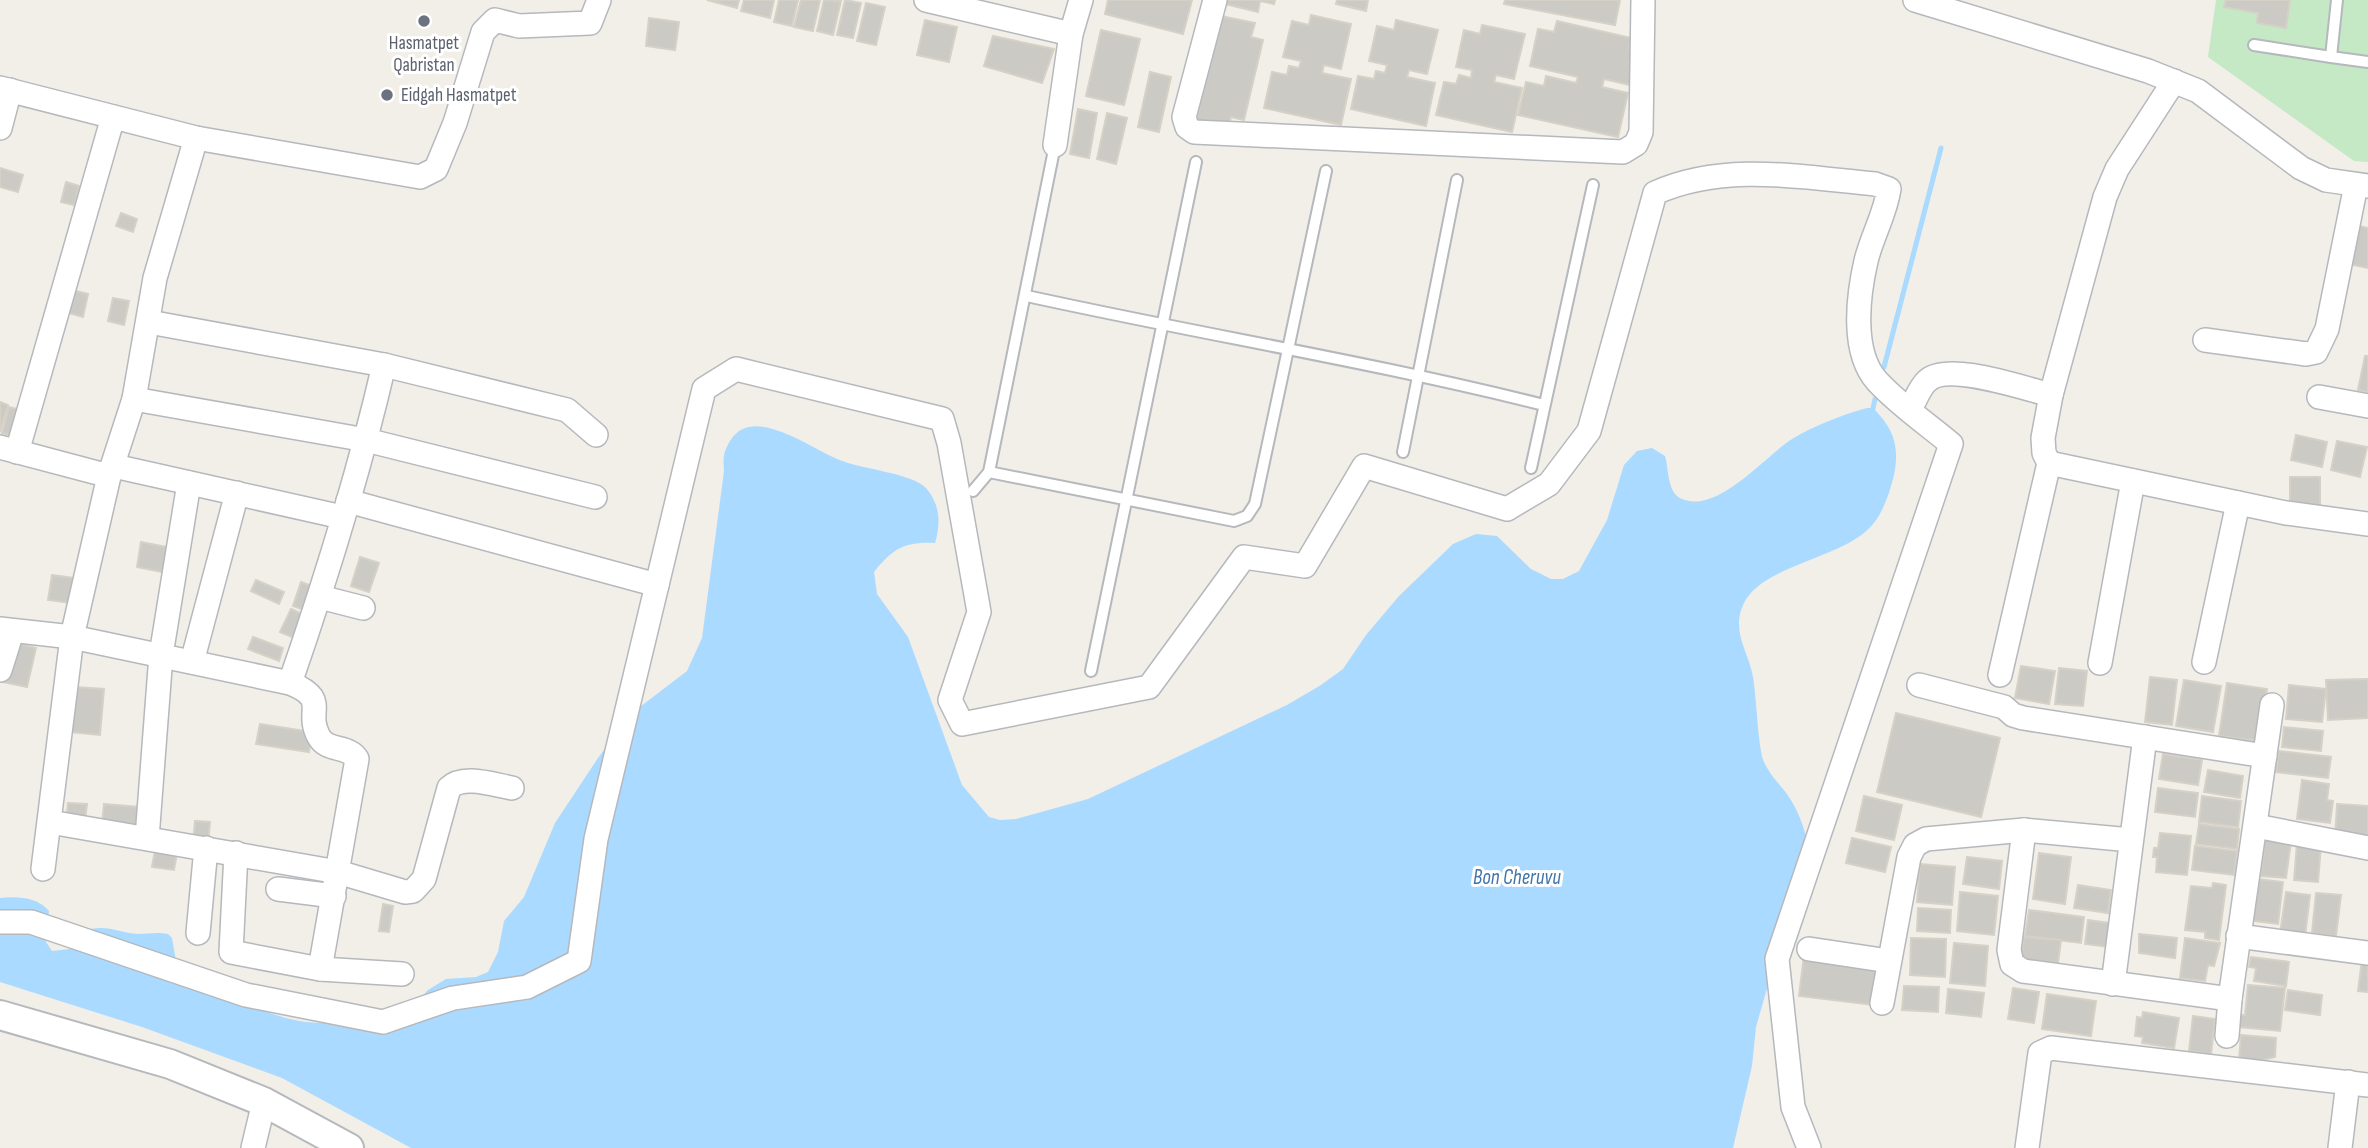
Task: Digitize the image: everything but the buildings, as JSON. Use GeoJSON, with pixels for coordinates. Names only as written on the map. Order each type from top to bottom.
{"type":"FeatureCollection","features":[{"type":"Feature","properties":{"kind":"street"},"geometry":{"type":"LineString","coordinates":[[0,128],[5,89],[196,138],[328,164],[420,177],[436,169],[455,123],[483,32],[495,20],[519,26],[590,23],[599,0]]}},
{"type":"Feature","properties":{"kind":"street"},"geometry":{"type":"LineString","coordinates":[[1055,145],[1071,34],[1081,0]]}},
{"type":"Feature","properties":{"kind":"street"},"geometry":{"type":"LineString","coordinates":[[1215,0],[1184,117],[1187,127],[1194,132],[1623,152],[1636,144],[1641,132],[1643,0]]}},
{"type":"Feature","properties":{"kind":"street"},"geometry":{"type":"LineString","coordinates":[[937,1],[1071,34]]}},
{"type":"Feature","properties":{"kind":"street"},"geometry":{"type":"LineString","coordinates":[[1929,1],[2198,91],[2301,168],[2326,180],[2362,185],[2327,329],[2316,352],[2306,354],[2205,340]]}},
{"type":"Feature","properties":{"kind":"street"},"geometry":{"type":"LineString","coordinates":[[2000,676],[2049,463],[2044,453],[2043,438],[2051,395],[2105,197],[2117,169],[2174,81]]}},
{"type":"Feature","properties":{"kind":"street"},"geometry":{"type":"LineString","coordinates":[[113,117],[8,449],[237,494],[345,509],[657,585]]}},
{"type":"Feature","properties":{"kind":"street"},"geometry":{"type":"LineString","coordinates":[[43,869],[72,637],[112,471],[134,399],[155,278],[196,138]]}},
{"type":"Feature","properties":{"kind":"street"},"geometry":{"type":"LineString","coordinates":[[0,922],[31,922],[246,995],[383,1022],[453,998],[527,987],[579,961],[596,839],[704,389],[736,369],[942,419],[949,443],[979,612],[950,700],[962,724],[1149,687],[1244,557],[1306,566],[1364,466],[1507,509],[1549,484],[1589,431],[1655,193],[1701,176],[1760,173],[1875,184],[1889,189],[1887,205],[1866,260],[1860,326],[1862,348],[1875,379],[1951,444],[1777,959],[1793,1107],[1809,1148]]}},
{"type":"Feature","properties":{"kind":"street"},"geometry":{"type":"LineString","coordinates":[[149,322],[384,365],[567,410],[596,435]]}},
{"type":"Feature","properties":{"kind":"street"},"geometry":{"type":"LineString","coordinates":[[290,683],[320,597],[366,440],[384,365]]}},
{"type":"Feature","properties":{"kind":"street"},"geometry":{"type":"LineString","coordinates":[[1910,409],[1928,380],[1945,373],[1966,374],[2051,395]]}},
{"type":"Feature","properties":{"kind":"street"},"geometry":{"type":"LineString","coordinates":[[2319,397],[2368,406]]}},
{"type":"Feature","properties":{"kind":"street"},"geometry":{"type":"LineString","coordinates":[[134,399],[366,440],[596,497]]}},
{"type":"Feature","properties":{"kind":"street"},"geometry":{"type":"LineString","coordinates":[[2049,463],[2341,523],[2368,524]]}},
{"type":"Feature","properties":{"kind":"street"},"geometry":{"type":"LineString","coordinates":[[2101,663],[2133,481]]}},
{"type":"Feature","properties":{"kind":"street"},"geometry":{"type":"LineString","coordinates":[[147,838],[161,655],[189,483]]}},
{"type":"Feature","properties":{"kind":"street"},"geometry":{"type":"LineString","coordinates":[[192,662],[237,494]]}},
{"type":"Feature","properties":{"kind":"street"},"geometry":{"type":"LineString","coordinates":[[2204,662],[2238,503]]}},
{"type":"Feature","properties":{"kind":"street"},"geometry":{"type":"LineString","coordinates":[[320,597],[363,608]]}},
{"type":"Feature","properties":{"kind":"street"},"geometry":{"type":"LineString","coordinates":[[0,670],[6,631],[72,637],[290,683],[305,689],[315,700],[320,739],[326,745],[351,752],[357,759],[320,969]]}},
{"type":"Feature","properties":{"kind":"street"},"geometry":{"type":"LineString","coordinates":[[1919,685],[2004,707],[2012,715],[2023,718],[2265,756]]}},
{"type":"Feature","properties":{"kind":"street"},"geometry":{"type":"LineString","coordinates":[[2228,1036],[2238,936],[2272,705]]}},
{"type":"Feature","properties":{"kind":"street"},"geometry":{"type":"LineString","coordinates":[[2113,984],[2145,737]]}},
{"type":"Feature","properties":{"kind":"street"},"geometry":{"type":"LineString","coordinates":[[50,822],[338,872],[405,892],[413,891],[424,879],[449,788],[466,781],[512,788]]}},
{"type":"Feature","properties":{"kind":"street"},"geometry":{"type":"LineString","coordinates":[[2256,826],[2368,848]]}},
{"type":"Feature","properties":{"kind":"street"},"geometry":{"type":"LineString","coordinates":[[1882,1003],[1909,857],[1914,845],[1926,839],[2024,830],[2131,840]]}},
{"type":"Feature","properties":{"kind":"street"},"geometry":{"type":"LineString","coordinates":[[2024,830],[2009,950],[2012,964],[2024,971],[2230,999]]}},
{"type":"Feature","properties":{"kind":"street"},"geometry":{"type":"LineString","coordinates":[[198,933],[206,848]]}},
{"type":"Feature","properties":{"kind":"street"},"geometry":{"type":"LineString","coordinates":[[236,853],[231,952],[320,969],[402,974]]}},
{"type":"Feature","properties":{"kind":"street"},"geometry":{"type":"LineString","coordinates":[[278,889],[334,896]]}},
{"type":"Feature","properties":{"kind":"street"},"geometry":{"type":"LineString","coordinates":[[2238,936],[2368,953]]}},
{"type":"Feature","properties":{"kind":"street"},"geometry":{"type":"LineString","coordinates":[[1809,949],[1889,961]]}},
{"type":"Feature","properties":{"kind":"street"},"geometry":{"type":"LineString","coordinates":[[0,1015],[170,1064],[264,1101],[349,1148]]}},
{"type":"Feature","properties":{"kind":"street"},"geometry":{"type":"LineString","coordinates":[[2027,1148],[2040,1053],[2051,1048],[2358,1084],[2340,1148]]}},
{"type":"Feature","properties":{"kind":"street"},"geometry":{"type":"LineString","coordinates":[[253,1148],[264,1101]]}},
{"type":"Feature","properties":{"kind":"lane"},"geometry":{"type":"LineString","coordinates":[[2331,57],[2337,0]]}},
{"type":"Feature","properties":{"kind":"lane"},"geometry":{"type":"LineString","coordinates":[[2254,46],[2368,62]]}},
{"type":"Feature","properties":{"kind":"lane"},"geometry":{"type":"LineString","coordinates":[[973,491],[989,472],[1027,296],[1055,145]]}},
{"type":"Feature","properties":{"kind":"lane"},"geometry":{"type":"LineString","coordinates":[[1091,670],[1196,162]]}},
{"type":"Feature","properties":{"kind":"lane"},"geometry":{"type":"LineString","coordinates":[[989,472],[1126,502],[1234,521],[1247,516],[1255,504],[1290,350],[1326,171]]}},
{"type":"Feature","properties":{"kind":"lane"},"geometry":{"type":"LineString","coordinates":[[1403,452],[1457,180]]}},
{"type":"Feature","properties":{"kind":"lane"},"geometry":{"type":"LineString","coordinates":[[1531,468],[1593,185]]}},
{"type":"Feature","properties":{"kind":"lane"},"geometry":{"type":"LineString","coordinates":[[1027,296],[1161,325],[1420,374],[1544,405]]}},
{"type":"Feature","properties":{"kind":"green space"},"geometry":{"type":"Polygon","coordinates":[[[2216,0],[2368,0],[2368,162],[2354,161],[2208,57],[2216,0]]]}},
{"type":"Feature","properties":{"kind":"water","name":"Bon Cheruvu"},"geometry":{"type":"Polygon","coordinates":[[[1873,408],[1886,423],[1893,438],[1896,455],[1891,488],[1877,519],[1860,536],[1843,546],[1767,580],[1753,591],[1743,605],[1740,615],[1740,633],[1753,677],[1762,757],[1794,806],[1808,845],[1756,1027],[1752,1066],[1733,1148],[411,1148],[282,1078],[142,1027],[0,982],[0,898],[13,897],[33,900],[49,911],[46,942],[52,951],[78,948],[91,929],[97,928],[138,934],[168,934],[172,938],[177,967],[272,1014],[306,1022],[342,1023],[403,1017],[428,990],[446,979],[476,977],[488,972],[498,952],[504,921],[524,897],[555,823],[632,713],[687,671],[702,638],[724,456],[730,441],[741,430],[754,426],[785,433],[845,462],[911,479],[920,483],[931,494],[938,514],[935,543],[907,545],[887,557],[874,572],[877,594],[908,637],[962,785],[989,817],[1000,820],[1016,819],[1088,799],[1287,705],[1321,685],[1343,669],[1366,635],[1399,596],[1453,544],[1476,534],[1497,536],[1531,569],[1551,579],[1563,579],[1579,571],[1607,520],[1624,465],[1637,451],[1652,448],[1665,456],[1674,492],[1682,499],[1696,501],[1726,491],[1801,434],[1873,408]]]}},
{"type":"Feature","properties":{"kind":"waterway"},"geometry":{"type":"LineString","coordinates":[[1884,367],[1941,148]]}},
{"type":"Feature","properties":{"kind":"waterway"},"geometry":{"type":"LineString","coordinates":[[1872,413],[1875,399]]}},
{"type":"Feature","properties":{"kind":"place","name":"Hasmatpet Qabristan"},"geometry":{"type":"Point","coordinates":[424,21]}},
{"type":"Feature","properties":{"kind":"place","name":"Eidgah Hasmatpet"},"geometry":{"type":"Point","coordinates":[387,95]}}]}
